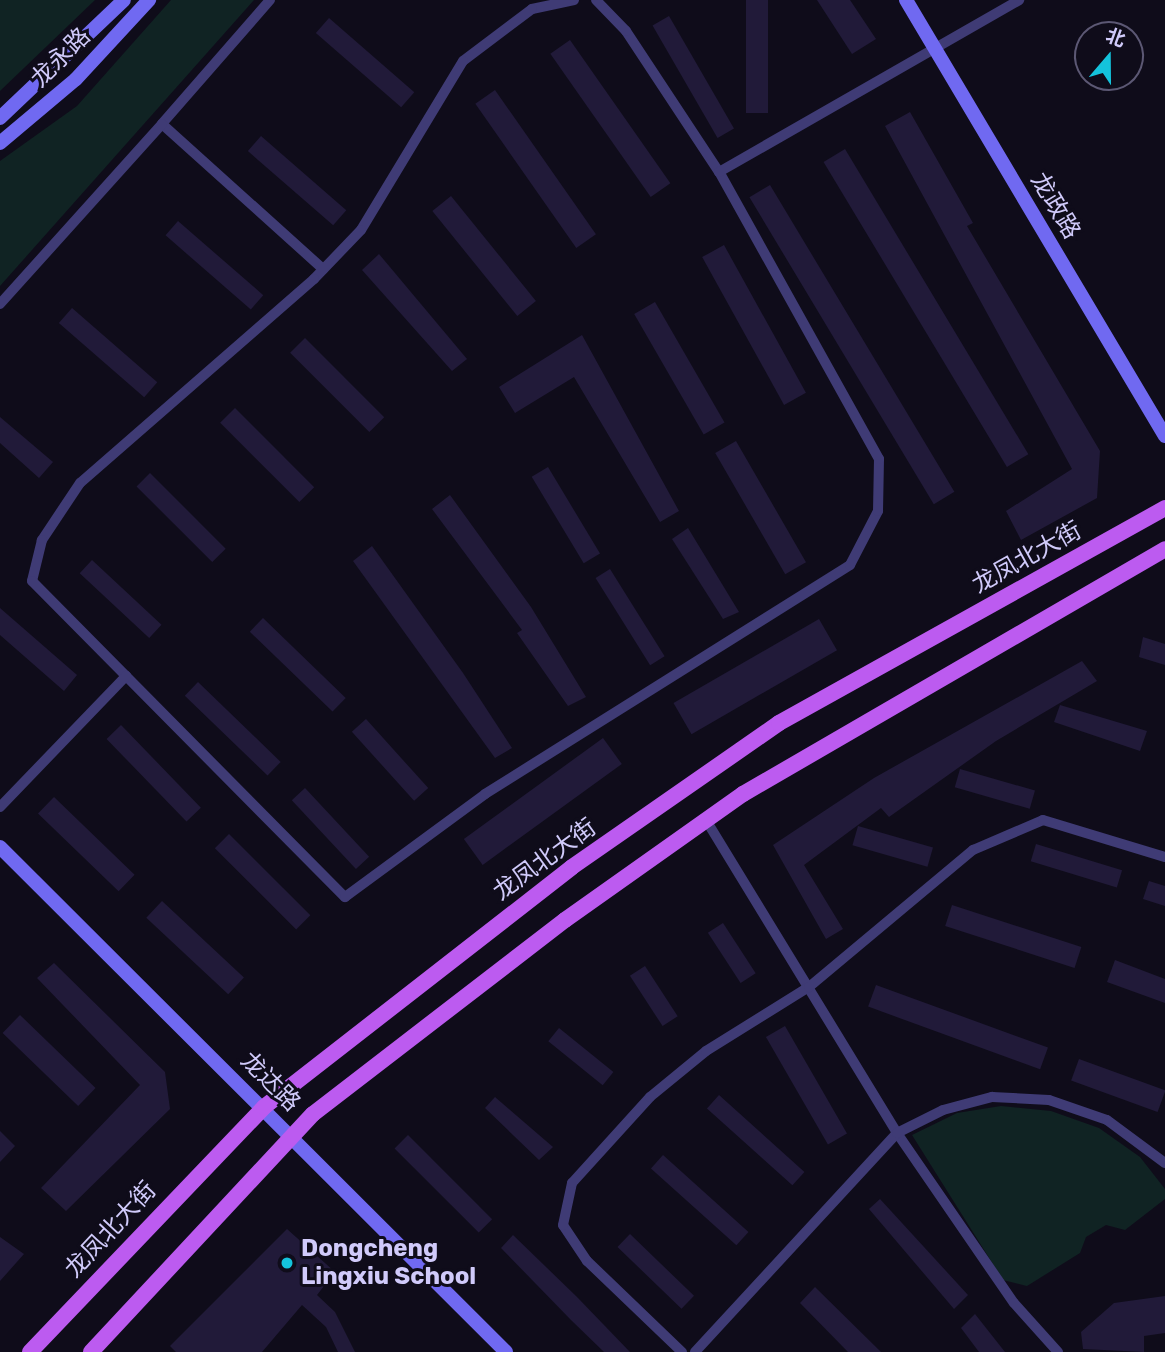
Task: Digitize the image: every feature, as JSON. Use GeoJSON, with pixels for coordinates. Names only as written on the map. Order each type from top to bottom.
{"type":"FeatureCollection","features":[{"type":"Feature","properties":{"kind":"main road","name":"龙凤北大街"},"geometry":{"type":"LineString","coordinates":[[30,1352],[264,1107],[572,866],[779,723],[1165,508]]}},
{"type":"Feature","properties":{"kind":"main road"},"geometry":{"type":"LineString","coordinates":[[90,1352],[292,1137],[543,937],[706,820],[1165,549]]}},
{"type":"Feature","properties":{"kind":"street","name":"龙永路"},"geometry":{"type":"LineString","coordinates":[[0,118],[124,0]]}},
{"type":"Feature","properties":{"kind":"street","name":"龙永路"},"geometry":{"type":"LineString","coordinates":[[0,144],[76,79],[149,0]]}},
{"type":"Feature","properties":{"kind":"street"},"geometry":{"type":"LineString","coordinates":[[0,304],[270,0]]}},
{"type":"Feature","properties":{"kind":"street"},"geometry":{"type":"LineString","coordinates":[[574,0],[532,9],[463,61],[361,230],[323,269],[80,483],[42,540],[32,581],[345,897],[485,794],[850,565],[878,511],[879,459],[719,173],[626,31],[596,0]]}},
{"type":"Feature","properties":{"kind":"street","name":"龙政路"},"geometry":{"type":"LineString","coordinates":[[906,0],[1165,436]]}},
{"type":"Feature","properties":{"kind":"street"},"geometry":{"type":"LineString","coordinates":[[719,173],[1019,0]]}},
{"type":"Feature","properties":{"kind":"street"},"geometry":{"type":"LineString","coordinates":[[162,124],[323,269]]}},
{"type":"Feature","properties":{"kind":"street"},"geometry":{"type":"LineString","coordinates":[[0,807],[126,676]]}},
{"type":"Feature","properties":{"kind":"street"},"geometry":{"type":"LineString","coordinates":[[706,820],[897,1133],[1014,1303],[1058,1352]]}},
{"type":"Feature","properties":{"kind":"street"},"geometry":{"type":"LineString","coordinates":[[682,1352],[587,1261],[563,1225],[572,1183],[650,1097],[706,1051],[808,987],[973,850],[1043,820],[1165,858]]}},
{"type":"Feature","properties":{"kind":"street","name":"龙达路"},"geometry":{"type":"LineString","coordinates":[[0,847],[264,1107],[506,1352]]}},
{"type":"Feature","properties":{"kind":"street"},"geometry":{"type":"LineString","coordinates":[[695,1352],[897,1133],[943,1110],[992,1097],[1049,1100],[1107,1120],[1165,1163]]}},
{"type":"Feature","properties":{"kind":"green space"},"geometry":{"type":"Polygon","coordinates":[[[0,0],[95,0],[0,91],[0,0]]]}},
{"type":"Feature","properties":{"kind":"green space"},"geometry":{"type":"Polygon","coordinates":[[[171,0],[254,0],[0,286],[0,161],[77,106],[171,0]]]}},
{"type":"Feature","properties":{"kind":"green space"},"geometry":{"type":"Polygon","coordinates":[[[1001,1106],[1051,1111],[1099,1128],[1140,1157],[1165,1189],[1165,1199],[1125,1230],[1106,1225],[1086,1237],[1080,1253],[1027,1286],[1003,1280],[912,1135],[957,1113],[1001,1106]]]}},
{"type":"Feature","properties":{"kind":"building"},"geometry":{"type":"Polygon","coordinates":[[[746,0],[768,0],[768,113],[746,113],[746,0]]]}},
{"type":"Feature","properties":{"kind":"building"},"geometry":{"type":"Polygon","coordinates":[[[817,0],[850,0],[876,39],[852,54],[817,0]]]}},
{"type":"Feature","properties":{"kind":"building"},"geometry":{"type":"Polygon","coordinates":[[[669,16],[734,129],[718,138],[653,26],[669,16]]]}},
{"type":"Feature","properties":{"kind":"building"},"geometry":{"type":"Polygon","coordinates":[[[329,18],[414,92],[401,107],[316,33],[329,18]]]}},
{"type":"Feature","properties":{"kind":"building"},"geometry":{"type":"Polygon","coordinates":[[[570,40],[670,183],[651,197],[550,54],[570,40]]]}},
{"type":"Feature","properties":{"kind":"building"},"geometry":{"type":"Polygon","coordinates":[[[495,90],[596,234],[576,248],[475,104],[495,90]]]}},
{"type":"Feature","properties":{"kind":"building"},"geometry":{"type":"Polygon","coordinates":[[[910,112],[973,223],[967,226],[1100,451],[1097,498],[1021,540],[1006,511],[1072,469],[885,126],[910,112]]]}},
{"type":"Feature","properties":{"kind":"building"},"geometry":{"type":"Polygon","coordinates":[[[261,136],[346,210],[333,225],[248,151],[261,136]]]}},
{"type":"Feature","properties":{"kind":"building"},"geometry":{"type":"Polygon","coordinates":[[[845,149],[1028,454],[1007,467],[824,162],[845,149]]]}},
{"type":"Feature","properties":{"kind":"building"},"geometry":{"type":"Polygon","coordinates":[[[770,185],[954,492],[934,504],[749,197],[770,185]]]}},
{"type":"Feature","properties":{"kind":"building"},"geometry":{"type":"Polygon","coordinates":[[[451,196],[536,301],[517,316],[432,211],[451,196]]]}},
{"type":"Feature","properties":{"kind":"building"},"geometry":{"type":"Polygon","coordinates":[[[178,221],[263,295],[251,309],[166,235],[178,221]]]}},
{"type":"Feature","properties":{"kind":"building"},"geometry":{"type":"Polygon","coordinates":[[[724,245],[806,393],[784,405],[702,257],[724,245]]]}},
{"type":"Feature","properties":{"kind":"building"},"geometry":{"type":"Polygon","coordinates":[[[379,254],[467,359],[452,371],[362,270],[379,254]]]}},
{"type":"Feature","properties":{"kind":"building"},"geometry":{"type":"Polygon","coordinates":[[[655,302],[725,422],[704,434],[634,314],[655,302]]]}},
{"type":"Feature","properties":{"kind":"building"},"geometry":{"type":"Polygon","coordinates":[[[72,308],[157,382],[144,397],[59,323],[72,308]]]}},
{"type":"Feature","properties":{"kind":"building"},"geometry":{"type":"Polygon","coordinates":[[[582,335],[679,511],[660,522],[574,377],[515,413],[499,387],[582,335]]]}},
{"type":"Feature","properties":{"kind":"building"},"geometry":{"type":"Polygon","coordinates":[[[305,338],[384,417],[369,432],[290,353],[305,338]]]}},
{"type":"Feature","properties":{"kind":"building"},"geometry":{"type":"Polygon","coordinates":[[[235,408],[314,487],[299,502],[220,423],[235,408]]]}},
{"type":"Feature","properties":{"kind":"building"},"geometry":{"type":"Polygon","coordinates":[[[0,417],[53,462],[39,478],[0,443],[0,417]]]}},
{"type":"Feature","properties":{"kind":"building"},"geometry":{"type":"Polygon","coordinates":[[[736,441],[806,562],[785,574],[715,453],[736,441]]]}},
{"type":"Feature","properties":{"kind":"building"},"geometry":{"type":"Polygon","coordinates":[[[548,467],[600,554],[584,563],[532,477],[548,467]]]}},
{"type":"Feature","properties":{"kind":"building"},"geometry":{"type":"Polygon","coordinates":[[[150,473],[226,549],[212,562],[137,486],[150,473]]]}},
{"type":"Feature","properties":{"kind":"building"},"geometry":{"type":"Polygon","coordinates":[[[450,495],[531,607],[586,697],[568,706],[517,633],[522,630],[432,509],[450,495]]]}},
{"type":"Feature","properties":{"kind":"building"},"geometry":{"type":"Polygon","coordinates":[[[688,528],[739,612],[723,619],[672,539],[688,528]]]}},
{"type":"Feature","properties":{"kind":"building"},"geometry":{"type":"Polygon","coordinates":[[[372,546],[463,673],[512,748],[495,758],[353,561],[372,546]]]}},
{"type":"Feature","properties":{"kind":"building"},"geometry":{"type":"Polygon","coordinates":[[[92,560],[161,625],[149,638],[80,573],[92,560]]]}},
{"type":"Feature","properties":{"kind":"building"},"geometry":{"type":"Polygon","coordinates":[[[610,569],[665,656],[650,665],[596,578],[610,569]]]}},
{"type":"Feature","properties":{"kind":"building"},"geometry":{"type":"Polygon","coordinates":[[[0,608],[77,675],[64,691],[0,635],[0,608]]]}},
{"type":"Feature","properties":{"kind":"building"},"geometry":{"type":"Polygon","coordinates":[[[263,618],[346,698],[333,712],[250,632],[263,618]]]}},
{"type":"Feature","properties":{"kind":"building"},"geometry":{"type":"Polygon","coordinates":[[[819,619],[837,650],[692,734],[674,703],[819,619]]]}},
{"type":"Feature","properties":{"kind":"building"},"geometry":{"type":"Polygon","coordinates":[[[1143,637],[1165,644],[1165,665],[1139,657],[1143,637]]]}},
{"type":"Feature","properties":{"kind":"building"},"geometry":{"type":"Polygon","coordinates":[[[1082,661],[1097,681],[996,741],[889,817],[881,808],[804,865],[843,929],[826,939],[773,845],[874,778],[1082,661]]]}},
{"type":"Feature","properties":{"kind":"building"},"geometry":{"type":"Polygon","coordinates":[[[198,682],[281,762],[268,776],[185,696],[198,682]]]}},
{"type":"Feature","properties":{"kind":"building"},"geometry":{"type":"Polygon","coordinates":[[[1060,705],[1147,731],[1140,751],[1054,722],[1060,705]]]}},
{"type":"Feature","properties":{"kind":"building"},"geometry":{"type":"Polygon","coordinates":[[[366,719],[428,788],[414,801],[352,732],[366,719]]]}},
{"type":"Feature","properties":{"kind":"building"},"geometry":{"type":"Polygon","coordinates":[[[121,725],[201,808],[186,822],[107,739],[121,725]]]}},
{"type":"Feature","properties":{"kind":"building"},"geometry":{"type":"Polygon","coordinates":[[[603,738],[622,764],[483,865],[464,839],[603,738]]]}},
{"type":"Feature","properties":{"kind":"building"},"geometry":{"type":"Polygon","coordinates":[[[960,769],[1035,790],[1030,809],[955,787],[960,769]]]}},
{"type":"Feature","properties":{"kind":"building"},"geometry":{"type":"Polygon","coordinates":[[[305,788],[369,857],[356,869],[292,800],[305,788]]]}},
{"type":"Feature","properties":{"kind":"building"},"geometry":{"type":"Polygon","coordinates":[[[54,797],[135,875],[119,891],[38,814],[54,797]]]}},
{"type":"Feature","properties":{"kind":"building"},"geometry":{"type":"Polygon","coordinates":[[[858,826],[933,847],[927,867],[852,845],[858,826]]]}},
{"type":"Feature","properties":{"kind":"building"},"geometry":{"type":"Polygon","coordinates":[[[229,834],[310,915],[296,929],[215,848],[229,834]]]}},
{"type":"Feature","properties":{"kind":"building"},"geometry":{"type":"Polygon","coordinates":[[[1036,844],[1122,870],[1117,888],[1031,861],[1036,844]]]}},
{"type":"Feature","properties":{"kind":"building"},"geometry":{"type":"Polygon","coordinates":[[[1149,881],[1165,886],[1165,906],[1143,899],[1149,881]]]}},
{"type":"Feature","properties":{"kind":"building"},"geometry":{"type":"Polygon","coordinates":[[[162,901],[244,977],[228,994],[146,918],[162,901]]]}},
{"type":"Feature","properties":{"kind":"building"},"geometry":{"type":"Polygon","coordinates":[[[952,905],[1081,947],[1075,968],[945,926],[952,905]]]}},
{"type":"Feature","properties":{"kind":"building"},"geometry":{"type":"Polygon","coordinates":[[[723,923],[756,973],[741,983],[708,933],[723,923]]]}},
{"type":"Feature","properties":{"kind":"building"},"geometry":{"type":"Polygon","coordinates":[[[1115,960],[1165,979],[1165,1003],[1107,982],[1115,960]]]}},
{"type":"Feature","properties":{"kind":"building"},"geometry":{"type":"Polygon","coordinates":[[[54,963],[165,1072],[170,1109],[66,1211],[41,1188],[140,1085],[37,978],[54,963]]]}},
{"type":"Feature","properties":{"kind":"building"},"geometry":{"type":"Polygon","coordinates":[[[645,966],[678,1016],[663,1026],[630,976],[645,966]]]}},
{"type":"Feature","properties":{"kind":"building"},"geometry":{"type":"Polygon","coordinates":[[[876,985],[1048,1048],[1040,1069],[868,1007],[876,985]]]}},
{"type":"Feature","properties":{"kind":"building"},"geometry":{"type":"Polygon","coordinates":[[[20,1015],[96,1088],[78,1106],[3,1033],[20,1015]]]}},
{"type":"Feature","properties":{"kind":"building"},"geometry":{"type":"Polygon","coordinates":[[[785,1026],[847,1133],[828,1144],[766,1037],[785,1026]]]}},
{"type":"Feature","properties":{"kind":"building"},"geometry":{"type":"Polygon","coordinates":[[[559,1028],[613,1072],[603,1085],[548,1041],[559,1028]]]}},
{"type":"Feature","properties":{"kind":"building"},"geometry":{"type":"Polygon","coordinates":[[[1079,1059],[1165,1090],[1158,1112],[1071,1081],[1079,1059]]]}},
{"type":"Feature","properties":{"kind":"building"},"geometry":{"type":"Polygon","coordinates":[[[719,1095],[804,1172],[792,1185],[707,1108],[719,1095]]]}},
{"type":"Feature","properties":{"kind":"building"},"geometry":{"type":"Polygon","coordinates":[[[495,1097],[553,1147],[539,1160],[485,1108],[495,1097]]]}},
{"type":"Feature","properties":{"kind":"building"},"geometry":{"type":"Polygon","coordinates":[[[0,1131],[15,1146],[0,1162],[0,1131]]]}},
{"type":"Feature","properties":{"kind":"building"},"geometry":{"type":"Polygon","coordinates":[[[408,1135],[492,1219],[479,1233],[395,1148],[408,1135]]]}},
{"type":"Feature","properties":{"kind":"building"},"geometry":{"type":"Polygon","coordinates":[[[663,1155],[748,1232],[736,1245],[651,1168],[663,1155]]]}},
{"type":"Feature","properties":{"kind":"building"},"geometry":{"type":"Polygon","coordinates":[[[880,1199],[968,1295],[954,1309],[869,1209],[880,1199]]]}},
{"type":"Feature","properties":{"kind":"building"},"geometry":{"type":"Polygon","coordinates":[[[287,1229],[335,1272],[317,1295],[335,1312],[355,1352],[338,1352],[326,1327],[302,1305],[262,1352],[176,1352],[170,1346],[287,1229]]]}},
{"type":"Feature","properties":{"kind":"building"},"geometry":{"type":"Polygon","coordinates":[[[630,1234],[694,1296],[682,1309],[617,1247],[630,1234]]]}},
{"type":"Feature","properties":{"kind":"building"},"geometry":{"type":"Polygon","coordinates":[[[513,1235],[630,1352],[604,1352],[571,1320],[501,1248],[513,1235]]]}},
{"type":"Feature","properties":{"kind":"building"},"geometry":{"type":"Polygon","coordinates":[[[0,1237],[24,1254],[0,1281],[0,1237]]]}},
{"type":"Feature","properties":{"kind":"building"},"geometry":{"type":"Polygon","coordinates":[[[815,1287],[881,1352],[848,1352],[800,1303],[815,1287]]]}},
{"type":"Feature","properties":{"kind":"building"},"geometry":{"type":"Polygon","coordinates":[[[1165,1296],[1165,1333],[1144,1336],[1144,1352],[1083,1349],[1081,1332],[1114,1303],[1165,1296]]]}},
{"type":"Feature","properties":{"kind":"building"},"geometry":{"type":"Polygon","coordinates":[[[975,1314],[1005,1352],[979,1352],[961,1328],[975,1314]]]}},
{"type":"Feature","properties":{"kind":"place","name":"Dongcheng Lingxiu School"},"geometry":{"type":"Point","coordinates":[287,1263]}}]}
